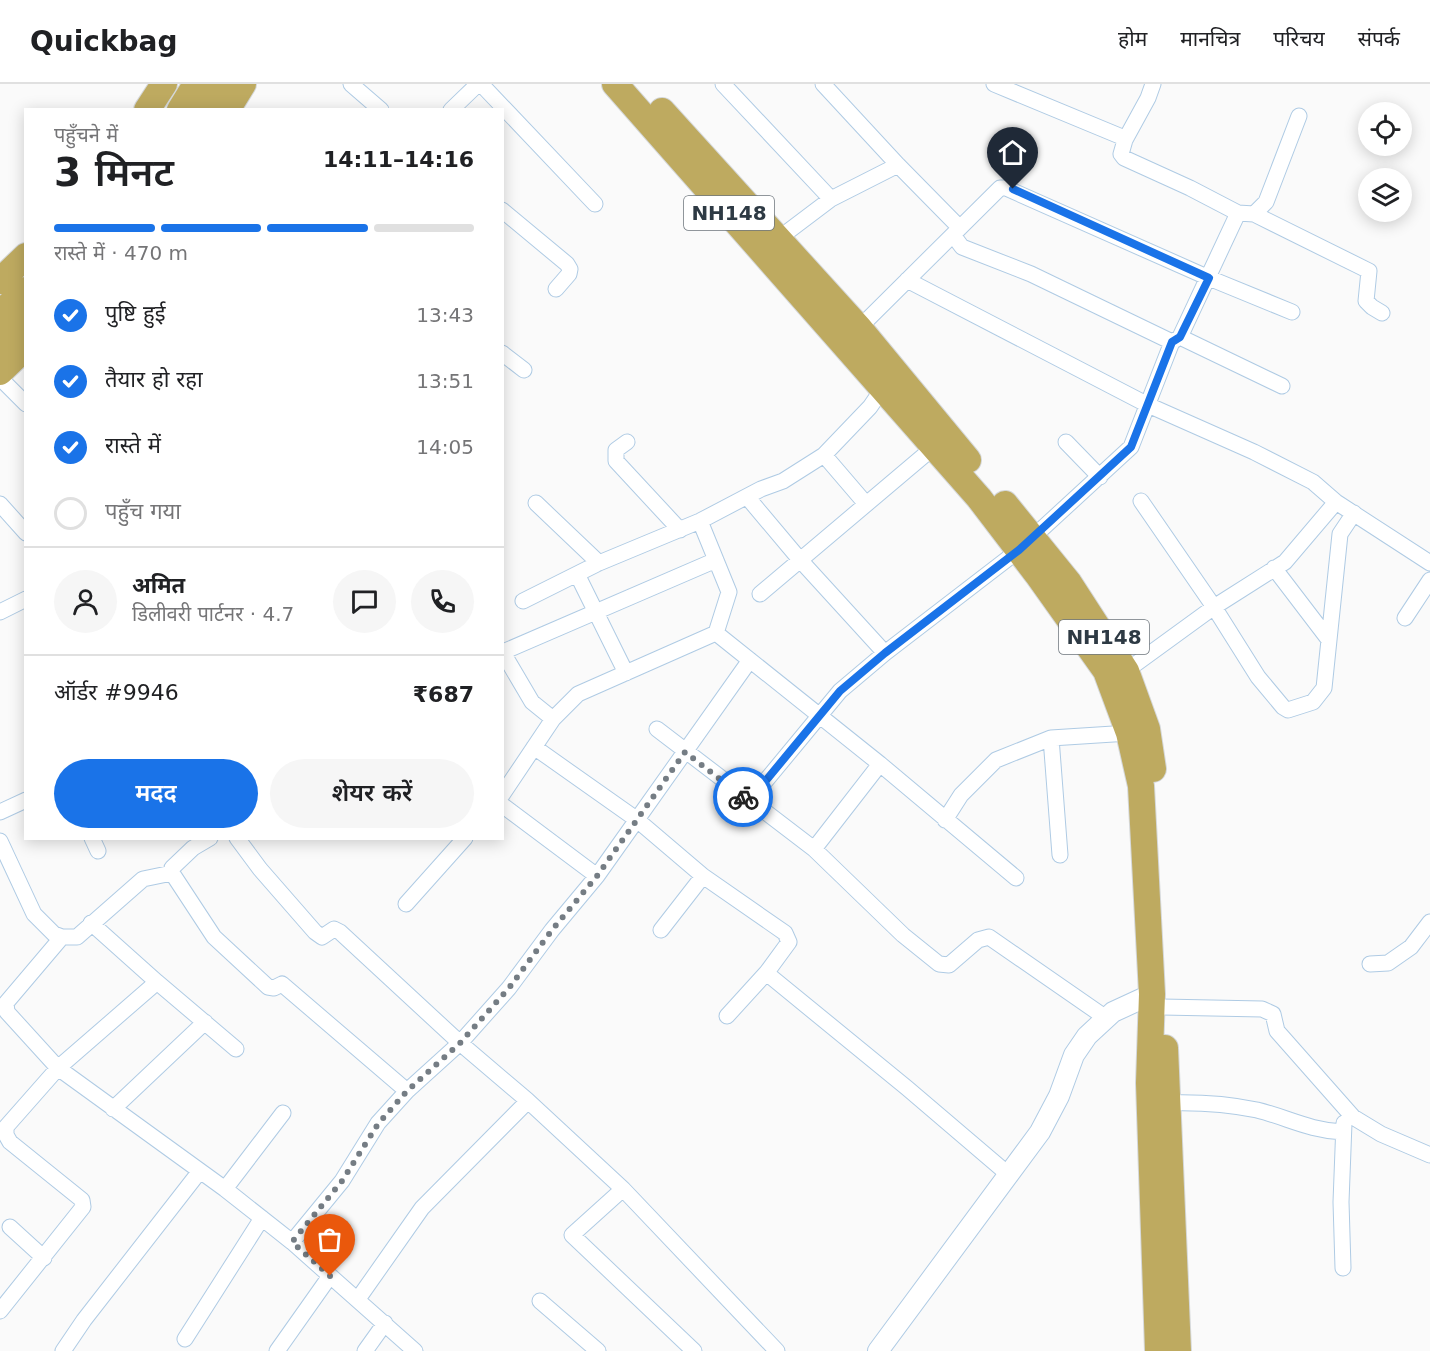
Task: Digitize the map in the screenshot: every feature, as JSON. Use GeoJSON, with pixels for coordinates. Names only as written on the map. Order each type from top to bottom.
{"type":"FeatureCollection","features":[{"type":"Feature","properties":{"kind":"highway"},"geometry":{"type":"LineString","coordinates":[[148,108],[164,84]]}},
{"type":"Feature","properties":{"kind":"highway"},"geometry":{"type":"LineString","coordinates":[[181,108],[196,84]]}},
{"type":"Feature","properties":{"kind":"highway"},"geometry":{"type":"LineString","coordinates":[[205,108],[220,84]]}},
{"type":"Feature","properties":{"kind":"highway"},"geometry":{"type":"LineString","coordinates":[[229,108],[243,84]]}},
{"type":"Feature","properties":{"kind":"highway","name":"NH148"},"geometry":{"type":"LineString","coordinates":[[615,84],[873,361],[1026,544],[1106,671],[1129,733],[1141,786],[1167,1103],[1178,1351]]}},
{"type":"Feature","properties":{"kind":"highway","name":"NH148"},"geometry":{"type":"LineString","coordinates":[[638,84],[859,328],[883,388],[979,498],[1069,583],[1126,671],[1147,729],[1158,801],[1157,1000],[1149,1083],[1158,1351]]}},
{"type":"Feature","properties":{"kind":"highway"},"geometry":{"type":"LineString","coordinates":[[0,281],[24,258]]}},
{"type":"Feature","properties":{"kind":"highway"},"geometry":{"type":"LineString","coordinates":[[0,314],[24,292]]}},
{"type":"Feature","properties":{"kind":"highway"},"geometry":{"type":"LineString","coordinates":[[0,342],[24,322]]}},
{"type":"Feature","properties":{"kind":"highway"},"geometry":{"type":"LineString","coordinates":[[0,372],[24,349]]}},
{"type":"Feature","properties":{"kind":"street"},"geometry":{"type":"LineString","coordinates":[[453,108],[480,84],[503,108]]}},
{"type":"Feature","properties":{"kind":"street"},"geometry":{"type":"LineString","coordinates":[[723,84],[831,199]]}},
{"type":"Feature","properties":{"kind":"street"},"geometry":{"type":"LineString","coordinates":[[824,84],[957,232],[962,247],[1031,274],[1282,386]]}},
{"type":"Feature","properties":{"kind":"street"},"geometry":{"type":"LineString","coordinates":[[994,84],[1125,140]]}},
{"type":"Feature","properties":{"kind":"street"},"geometry":{"type":"LineString","coordinates":[[1153,84],[1125,140],[1121,154],[1124,158],[1238,213],[1254,214],[1369,271],[1366,301],[1382,313]]}},
{"type":"Feature","properties":{"kind":"street"},"geometry":{"type":"LineString","coordinates":[[357,86],[379,108]]}},
{"type":"Feature","properties":{"kind":"street"},"geometry":{"type":"LineString","coordinates":[[504,109],[595,204]]}},
{"type":"Feature","properties":{"kind":"street"},"geometry":{"type":"LineString","coordinates":[[1254,214],[1266,202],[1299,116]]}},
{"type":"Feature","properties":{"kind":"street"},"geometry":{"type":"LineString","coordinates":[[778,239],[831,199],[898,165]]}},
{"type":"Feature","properties":{"kind":"street"},"geometry":{"type":"LineString","coordinates":[[859,328],[1000,188],[1006,188],[1209,278],[1292,312]]}},
{"type":"Feature","properties":{"kind":"street"},"geometry":{"type":"LineString","coordinates":[[504,212],[567,264],[570,269],[569,274],[556,289]]}},
{"type":"Feature","properties":{"kind":"street"},"geometry":{"type":"LineString","coordinates":[[749,801],[840,691],[885,653],[1026,544],[1131,447],[1176,340],[1209,278],[1238,213]]}},
{"type":"Feature","properties":{"kind":"street"},"geometry":{"type":"LineString","coordinates":[[907,280],[1148,405],[1254,452],[1313,482],[1336,502],[1430,563]]}},
{"type":"Feature","properties":{"kind":"street"},"geometry":{"type":"LineString","coordinates":[[504,355],[524,370]]}},
{"type":"Feature","properties":{"kind":"street"},"geometry":{"type":"LineString","coordinates":[[0,378],[24,402]]}},
{"type":"Feature","properties":{"kind":"street"},"geometry":{"type":"LineString","coordinates":[[523,601],[599,563],[680,530],[748,498],[761,489],[783,481],[824,454],[870,407],[883,388]]}},
{"type":"Feature","properties":{"kind":"street"},"geometry":{"type":"LineString","coordinates":[[627,442],[616,450],[616,461],[680,530]]}},
{"type":"Feature","properties":{"kind":"street"},"geometry":{"type":"LineString","coordinates":[[1066,442],[1100,477]]}},
{"type":"Feature","properties":{"kind":"street"},"geometry":{"type":"LineString","coordinates":[[760,594],[934,447]]}},
{"type":"Feature","properties":{"kind":"street"},"geometry":{"type":"LineString","coordinates":[[824,454],[866,504]]}},
{"type":"Feature","properties":{"kind":"street"},"geometry":{"type":"LineString","coordinates":[[748,498],[801,561],[885,653]]}},
{"type":"Feature","properties":{"kind":"street"},"geometry":{"type":"LineString","coordinates":[[1141,501],[1214,607],[1258,677],[1288,710],[1313,702],[1324,688],[1340,534],[1354,513]]}},
{"type":"Feature","properties":{"kind":"street"},"geometry":{"type":"LineString","coordinates":[[1126,671],[1214,607],[1285,562],[1336,502]]}},
{"type":"Feature","properties":{"kind":"street"},"geometry":{"type":"LineString","coordinates":[[536,503],[599,563]]}},
{"type":"Feature","properties":{"kind":"street"},"geometry":{"type":"LineString","coordinates":[[0,504],[24,531]]}},
{"type":"Feature","properties":{"kind":"street"},"geometry":{"type":"LineString","coordinates":[[504,792],[553,719],[578,694],[716,633],[729,592],[700,521]]}},
{"type":"Feature","properties":{"kind":"street"},"geometry":{"type":"LineString","coordinates":[[504,652],[716,560]]}},
{"type":"Feature","properties":{"kind":"street"},"geometry":{"type":"LineString","coordinates":[[1274,568],[1329,640]]}},
{"type":"Feature","properties":{"kind":"street"},"geometry":{"type":"LineString","coordinates":[[577,574],[626,673]]}},
{"type":"Feature","properties":{"kind":"street"},"geometry":{"type":"LineString","coordinates":[[1405,618],[1430,580]]}},
{"type":"Feature","properties":{"kind":"street"},"geometry":{"type":"LineString","coordinates":[[0,612],[24,600]]}},
{"type":"Feature","properties":{"kind":"street"},"geometry":{"type":"LineString","coordinates":[[716,633],[819,714],[1016,878]]}},
{"type":"Feature","properties":{"kind":"street"},"geometry":{"type":"LineString","coordinates":[[504,654],[532,702],[553,719]]}},
{"type":"Feature","properties":{"kind":"street"},"geometry":{"type":"LineString","coordinates":[[292,1242],[342,1181],[378,1124],[407,1091],[460,1043],[509,988],[552,930],[597,876],[750,660]]}},
{"type":"Feature","properties":{"kind":"street"},"geometry":{"type":"LineString","coordinates":[[657,729],[814,849],[903,935],[939,964],[949,965],[978,940],[990,937],[1106,1018]]}},
{"type":"Feature","properties":{"kind":"street"},"geometry":{"type":"LineString","coordinates":[[945,820],[961,795],[996,760],[1051,738],[1129,733]]}},
{"type":"Feature","properties":{"kind":"street"},"geometry":{"type":"LineString","coordinates":[[1051,738],[1060,855]]}},
{"type":"Feature","properties":{"kind":"street"},"geometry":{"type":"LineString","coordinates":[[534,747],[636,819],[703,876],[785,933],[789,942],[767,972],[728,1016]]}},
{"type":"Feature","properties":{"kind":"street"},"geometry":{"type":"LineString","coordinates":[[814,849],[880,764]]}},
{"type":"Feature","properties":{"kind":"street"},"geometry":{"type":"LineString","coordinates":[[0,812],[24,801]]}},
{"type":"Feature","properties":{"kind":"street"},"geometry":{"type":"LineString","coordinates":[[504,806],[597,876]]}},
{"type":"Feature","properties":{"kind":"street"},"geometry":{"type":"LineString","coordinates":[[238,840],[260,869],[315,933],[322,937],[334,929],[340,932],[460,1043],[528,1101],[623,1189],[777,1351]]}},
{"type":"Feature","properties":{"kind":"street"},"geometry":{"type":"LineString","coordinates":[[406,904],[463,840]]}},
{"type":"Feature","properties":{"kind":"street"},"geometry":{"type":"LineString","coordinates":[[0,841],[34,914],[54,934],[62,937],[77,937],[142,879],[172,873]]}},
{"type":"Feature","properties":{"kind":"street"},"geometry":{"type":"LineString","coordinates":[[191,843],[172,868],[172,873],[214,938],[268,987],[274,988],[282,984],[407,1091]]}},
{"type":"Feature","properties":{"kind":"street"},"geometry":{"type":"LineString","coordinates":[[661,930],[703,876]]}},
{"type":"Feature","properties":{"kind":"street"},"geometry":{"type":"LineString","coordinates":[[1370,964],[1388,963],[1411,947],[1430,922]]}},
{"type":"Feature","properties":{"kind":"street"},"geometry":{"type":"LineString","coordinates":[[91,924],[236,1049]]}},
{"type":"Feature","properties":{"kind":"street"},"geometry":{"type":"LineString","coordinates":[[62,937],[6,1003],[8,1012],[58,1068],[262,1218],[358,1299],[415,1351]]}},
{"type":"Feature","properties":{"kind":"street"},"geometry":{"type":"LineString","coordinates":[[767,972],[1009,1175]]}},
{"type":"Feature","properties":{"kind":"street"},"geometry":{"type":"LineString","coordinates":[[0,1311],[83,1207],[82,1200],[10,1142],[6,1135],[6,1127],[58,1068],[157,982]]}},
{"type":"Feature","properties":{"kind":"street"},"geometry":{"type":"LineString","coordinates":[[878,1351],[1040,1132],[1059,1096],[1080,1045],[1113,1012],[1131,1002],[1157,1000],[1262,1009],[1273,1014],[1277,1031],[1353,1117],[1381,1134],[1430,1155]]}},
{"type":"Feature","properties":{"kind":"street"},"geometry":{"type":"LineString","coordinates":[[113,1109],[205,1022]]}},
{"type":"Feature","properties":{"kind":"street"},"geometry":{"type":"LineString","coordinates":[[358,1299],[422,1208],[528,1101]]}},
{"type":"Feature","properties":{"kind":"street"},"geometry":{"type":"LineString","coordinates":[[1167,1103],[1198,1102],[1257,1111],[1323,1131],[1344,1132]]}},
{"type":"Feature","properties":{"kind":"street"},"geometry":{"type":"LineString","coordinates":[[1343,1268],[1341,1202],[1345,1108]]}},
{"type":"Feature","properties":{"kind":"street"},"geometry":{"type":"LineString","coordinates":[[225,1189],[283,1113]]}},
{"type":"Feature","properties":{"kind":"street"},"geometry":{"type":"LineString","coordinates":[[63,1351],[84,1320],[201,1171]]}},
{"type":"Feature","properties":{"kind":"street"},"geometry":{"type":"LineString","coordinates":[[623,1189],[572,1235],[694,1351]]}},
{"type":"Feature","properties":{"kind":"street"},"geometry":{"type":"LineString","coordinates":[[185,1339],[262,1218]]}},
{"type":"Feature","properties":{"kind":"street"},"geometry":{"type":"LineString","coordinates":[[10,1227],[44,1258]]}},
{"type":"Feature","properties":{"kind":"street"},"geometry":{"type":"LineString","coordinates":[[277,1351],[330,1276]]}},
{"type":"Feature","properties":{"kind":"street"},"geometry":{"type":"LineString","coordinates":[[540,1301],[598,1351]]}},
{"type":"Feature","properties":{"kind":"street"},"geometry":{"type":"LineString","coordinates":[[365,1351],[385,1323]]}},
{"type":"Feature","properties":{"kind":"way so far"},"geometry":{"type":"LineString","coordinates":[[330,1276],[292,1242],[342,1181],[378,1124],[407,1091],[460,1043],[509,988],[552,930],[597,876],[685,752],[743,797]]}},
{"type":"Feature","properties":{"kind":"route"},"geometry":{"type":"LineString","coordinates":[[743,797],[749,801],[840,691],[947,604],[1019,550],[1131,447],[1172,342],[1180,337],[1209,278],[1013,189]]}}]}
